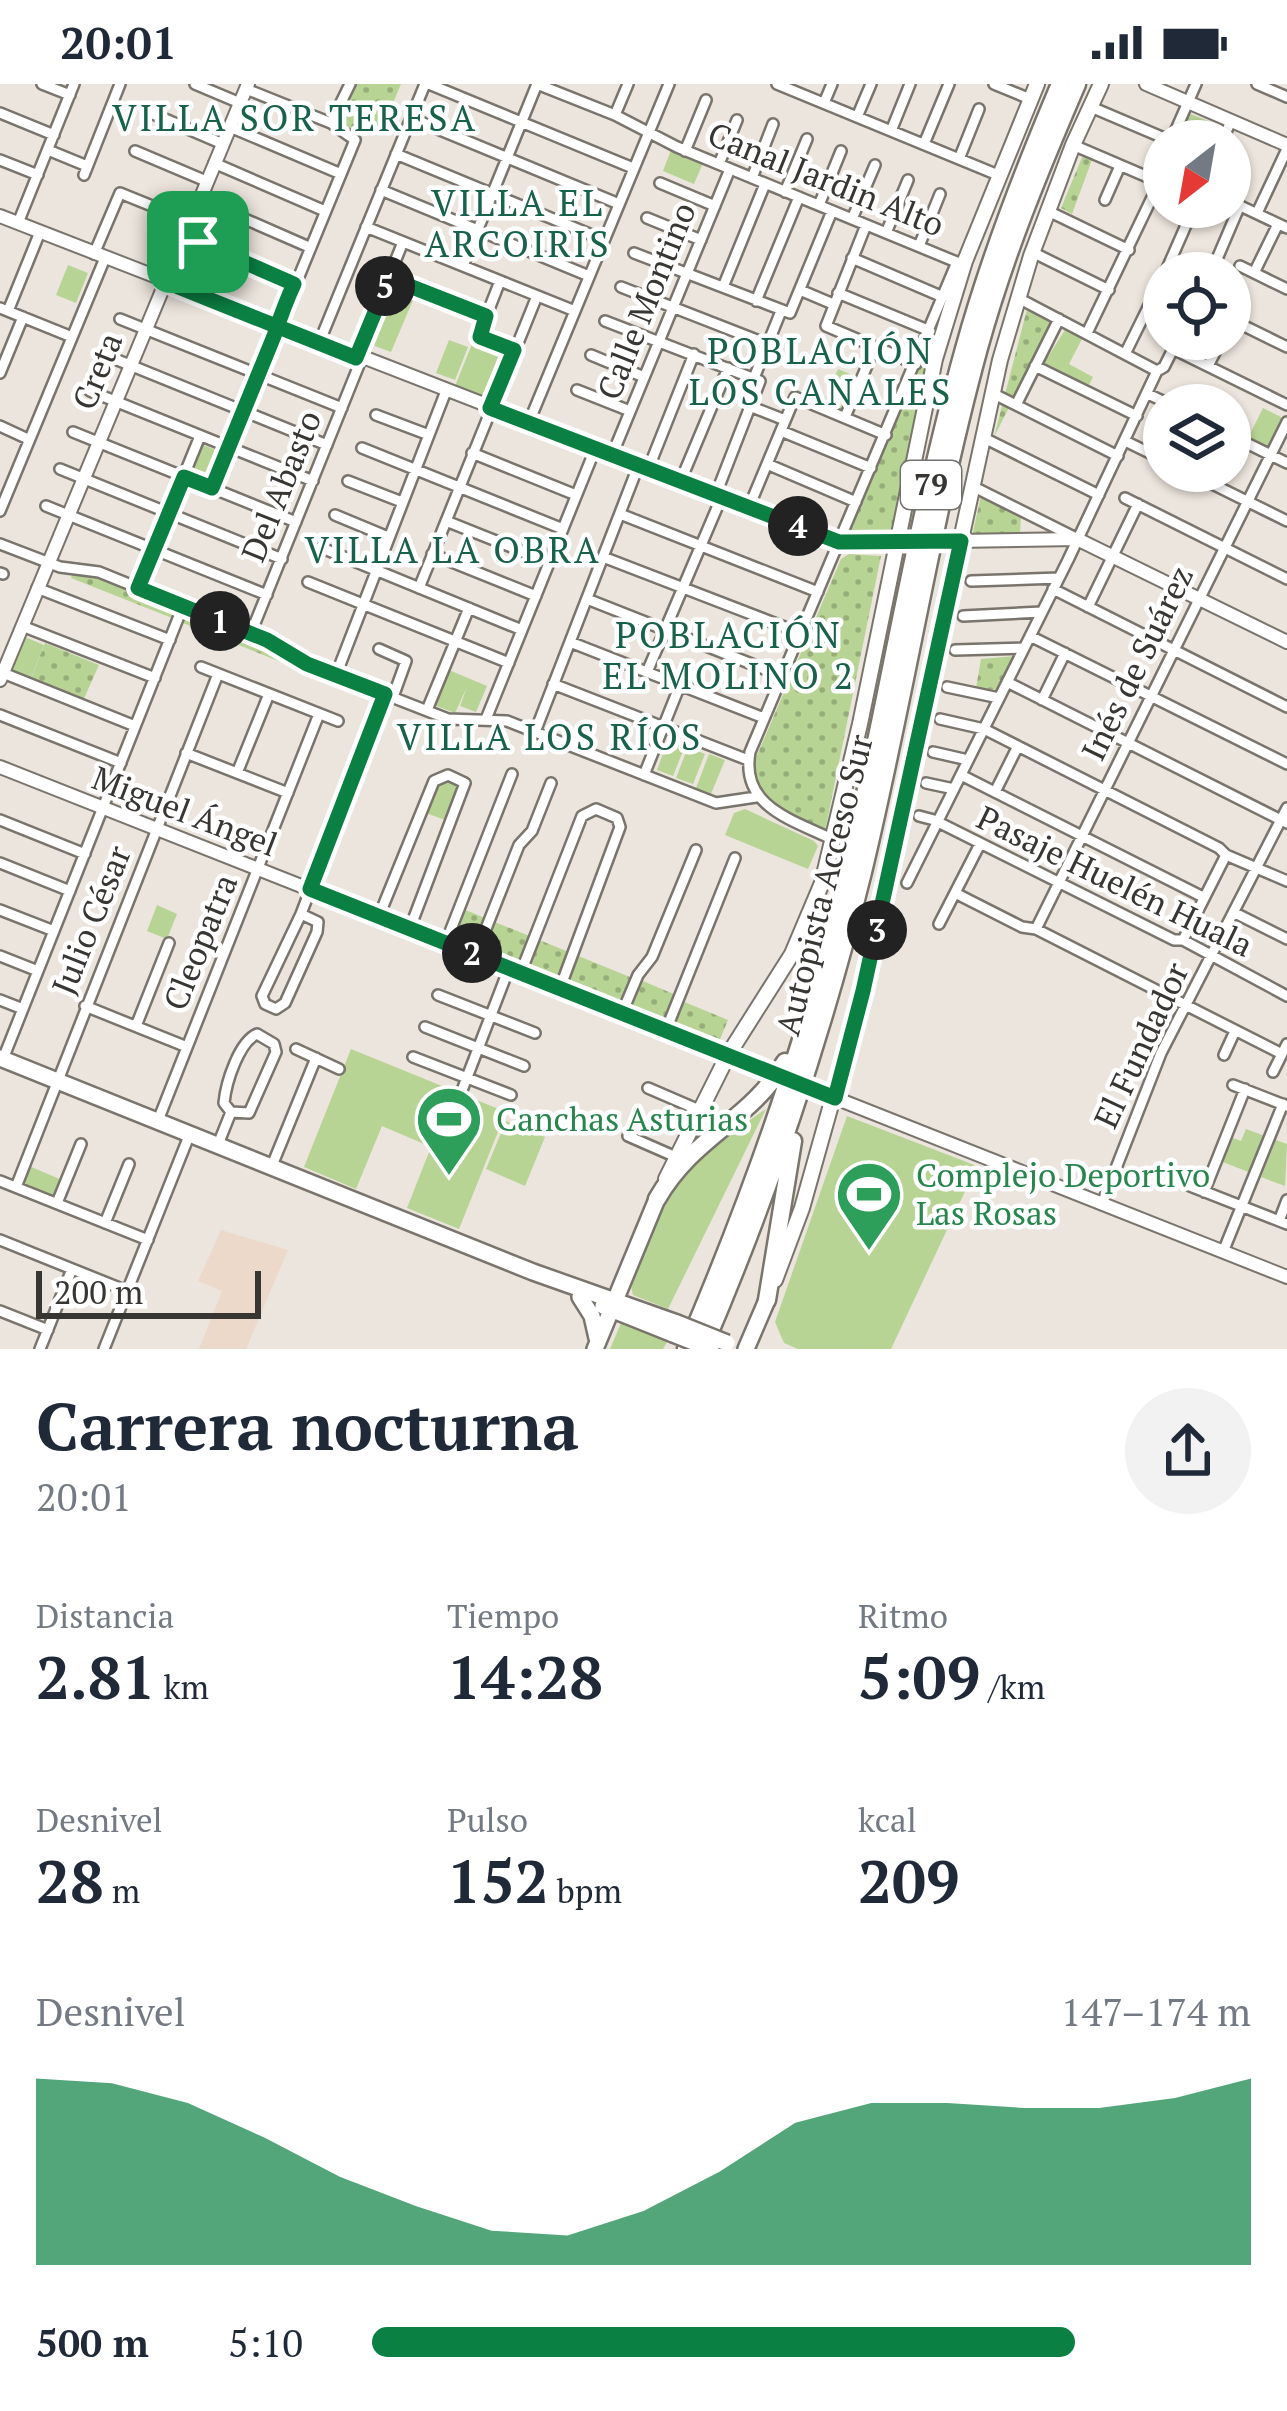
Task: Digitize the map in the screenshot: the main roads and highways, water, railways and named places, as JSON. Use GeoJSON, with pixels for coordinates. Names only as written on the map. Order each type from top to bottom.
{"type":"FeatureCollection","features":[{"type":"Feature","properties":{"kind":"highway","name":"Autopista Acceso Sur"},"geometry":{"type":"LineString","coordinates":[[686,1349],[753,1182],[809,1013],[851,858],[964,347],[1004,220],[1060,84]]}},
{"type":"Feature","properties":{"kind":"highway","name":"Autopista Acceso Sur"},"geometry":{"type":"LineString","coordinates":[[726,1348],[863,872],[975,362],[1018,228],[1077,84]]}},
{"type":"Feature","properties":{"kind":"highway"},"geometry":{"type":"LineString","coordinates":[[657,1198],[693,1150],[765,1092],[809,1013]]}},
{"type":"Feature","properties":{"kind":"highway"},"geometry":{"type":"LineString","coordinates":[[767,1300],[807,1071]]}},
{"type":"Feature","properties":{"kind":"main road"},"geometry":{"type":"LineString","coordinates":[[1,1059],[726,1348],[756,1326],[795,1228],[829,1096],[863,991],[958,541],[1018,298],[1073,145],[1101,84]]}},
{"type":"Feature","properties":{"kind":"main road"},"geometry":{"type":"LineString","coordinates":[[596,1345],[699,1110],[792,954],[822,884],[899,544],[932,372],[960,263],[1033,91]]}},
{"type":"Feature","properties":{"kind":"main road"},"geometry":{"type":"LineString","coordinates":[[584,1293],[608,1283],[628,1267]]}},
{"type":"Feature","properties":{"kind":"main road"},"geometry":{"type":"LineString","coordinates":[[584,1293],[596,1345]]}},
{"type":"Feature","properties":{"kind":"main road"},"geometry":{"type":"LineString","coordinates":[[756,1326],[761,1349]]}},
{"type":"Feature","properties":{"kind":"place","name":"Canchas Asturias"},"geometry":{"type":"Point","coordinates":[449,1178]}},
{"type":"Feature","properties":{"kind":"place","name":"Complejo Deportivo Las Rosas"},"geometry":{"type":"Point","coordinates":[869,1253]}},
{"type":"Feature","properties":{"kind":"district","name":"VILLA SOR TERESA"},"geometry":{"type":"Point","coordinates":[295,118]}},
{"type":"Feature","properties":{"kind":"district","name":"VILLA EL ARCOIRIS"},"geometry":{"type":"Point","coordinates":[518,224]}},
{"type":"Feature","properties":{"kind":"district","name":"POBLACIÓN LOS CANALES"},"geometry":{"type":"Point","coordinates":[821,372]}},
{"type":"Feature","properties":{"kind":"district","name":"VILLA LA OBRA"},"geometry":{"type":"Point","coordinates":[453,550]}},
{"type":"Feature","properties":{"kind":"district","name":"POBLACIÓN EL MOLINO 2"},"geometry":{"type":"Point","coordinates":[729,656]}},
{"type":"Feature","properties":{"kind":"district","name":"VILLA LOS RÍOS"},"geometry":{"type":"Point","coordinates":[550,737]}}]}
